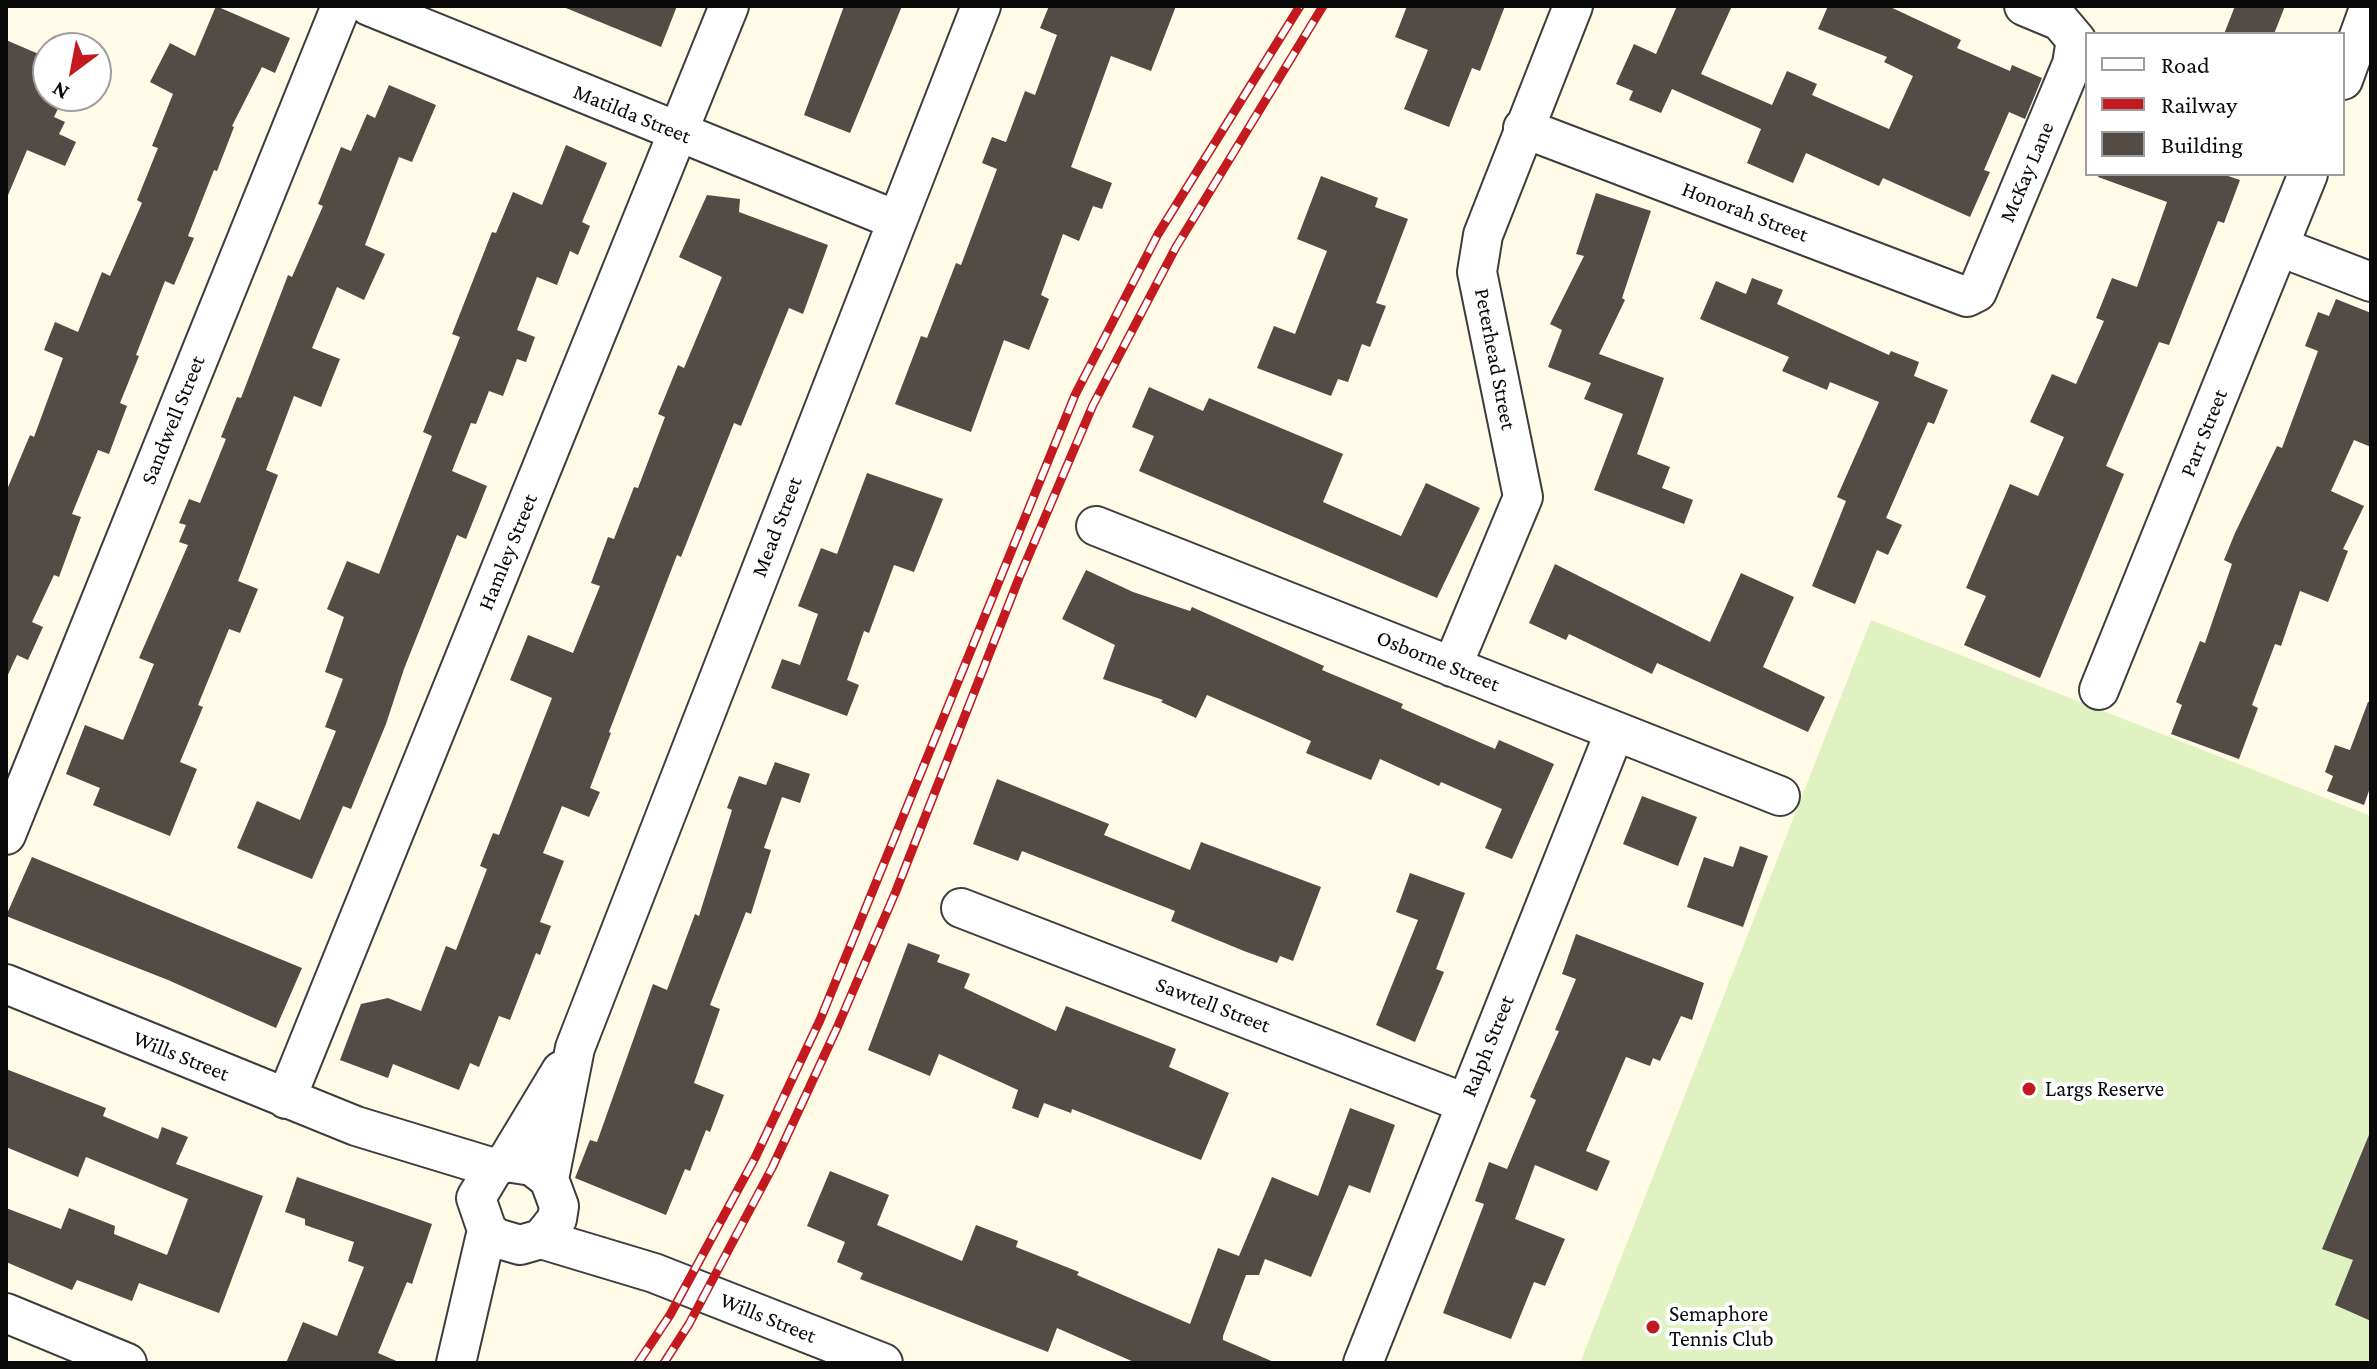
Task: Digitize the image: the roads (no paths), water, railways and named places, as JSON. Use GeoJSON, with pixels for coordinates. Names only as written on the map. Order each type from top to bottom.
{"type":"FeatureCollection","features":[{"type":"Feature","properties":{"kind":"street","name":"Sandwell Street"},"geometry":{"type":"LineString","coordinates":[[6,835],[341,6]]}},
{"type":"Feature","properties":{"kind":"street","name":"Matilda Street"},"geometry":{"type":"LineString","coordinates":[[369,6],[896,220]]}},
{"type":"Feature","properties":{"kind":"street","name":"Hamley Street"},"geometry":{"type":"LineString","coordinates":[[286,1099],[729,6]]}},
{"type":"Feature","properties":{"kind":"street","name":"Mead Street"},"geometry":{"type":"LineString","coordinates":[[456,1363],[504,1207],[575,1048],[981,6]]}},
{"type":"Feature","properties":{"kind":"street","name":"Peterhead Street"},"geometry":{"type":"LineString","coordinates":[[1452,667],[1523,497],[1477,272],[1483,235],[1573,6]]}},
{"type":"Feature","properties":{"kind":"street","name":"McKay Lane"},"geometry":{"type":"LineString","coordinates":[[1967,297],[1977,292],[2072,64],[2076,40],[2060,21],[2024,6]]}},
{"type":"Feature","properties":{"kind":"street"},"geometry":{"type":"LineString","coordinates":[[2345,75],[2370,6]]}},
{"type":"Feature","properties":{"kind":"street","name":"Honorah Street"},"geometry":{"type":"LineString","coordinates":[[1523,128],[1967,297]]}},
{"type":"Feature","properties":{"kind":"street","name":"Parr Street"},"geometry":{"type":"LineString","coordinates":[[2099,690],[2307,176]]}},
{"type":"Feature","properties":{"kind":"street"},"geometry":{"type":"LineString","coordinates":[[2280,247],[2371,282]]}},
{"type":"Feature","properties":{"kind":"street","name":"Osborne Street"},"geometry":{"type":"LineString","coordinates":[[1096,526],[1780,796]]}},
{"type":"Feature","properties":{"kind":"street","name":"Ralph Street"},"geometry":{"type":"LineString","coordinates":[[1363,1363],[1615,731]]}},
{"type":"Feature","properties":{"kind":"street","name":"Sawtell Street"},"geometry":{"type":"LineString","coordinates":[[961,908],[1465,1103]]}},
{"type":"Feature","properties":{"kind":"street","name":"Wills Street"},"geometry":{"type":"LineString","coordinates":[[6,984],[356,1126],[504,1207],[654,1273],[883,1363]]}},
{"type":"Feature","properties":{"kind":"street","name":"Mead Street"},"geometry":{"type":"LineString","coordinates":[[504,1207],[557,1219],[554,1192],[575,1048]]}},
{"type":"Feature","properties":{"kind":"street","name":"Wills Street"},"geometry":{"type":"LineString","coordinates":[[504,1207],[532,1166],[554,1192],[654,1273]]}},
{"type":"Feature","properties":{"kind":"street"},"geometry":{"type":"LineString","coordinates":[[6,1313],[127,1363]]}},
{"type":"Feature","properties":{"kind":"railway"},"geometry":{"type":"LineString","coordinates":[[638,1363],[670,1315],[755,1158],[820,1020],[1075,395],[1158,234],[1300,6]]}},
{"type":"Feature","properties":{"kind":"railway"},"geometry":{"type":"LineString","coordinates":[[664,1363],[689,1324],[772,1168],[837,1028],[896,891],[1019,578],[1093,405],[1176,247],[1323,6]]}},
{"type":"Feature","properties":{"kind":"place","name":"Largs Reserve"},"geometry":{"type":"Point","coordinates":[2029,1089]}},
{"type":"Feature","properties":{"kind":"place","name":"Semaphore Tennis Club"},"geometry":{"type":"Point","coordinates":[1653,1327]}}]}
